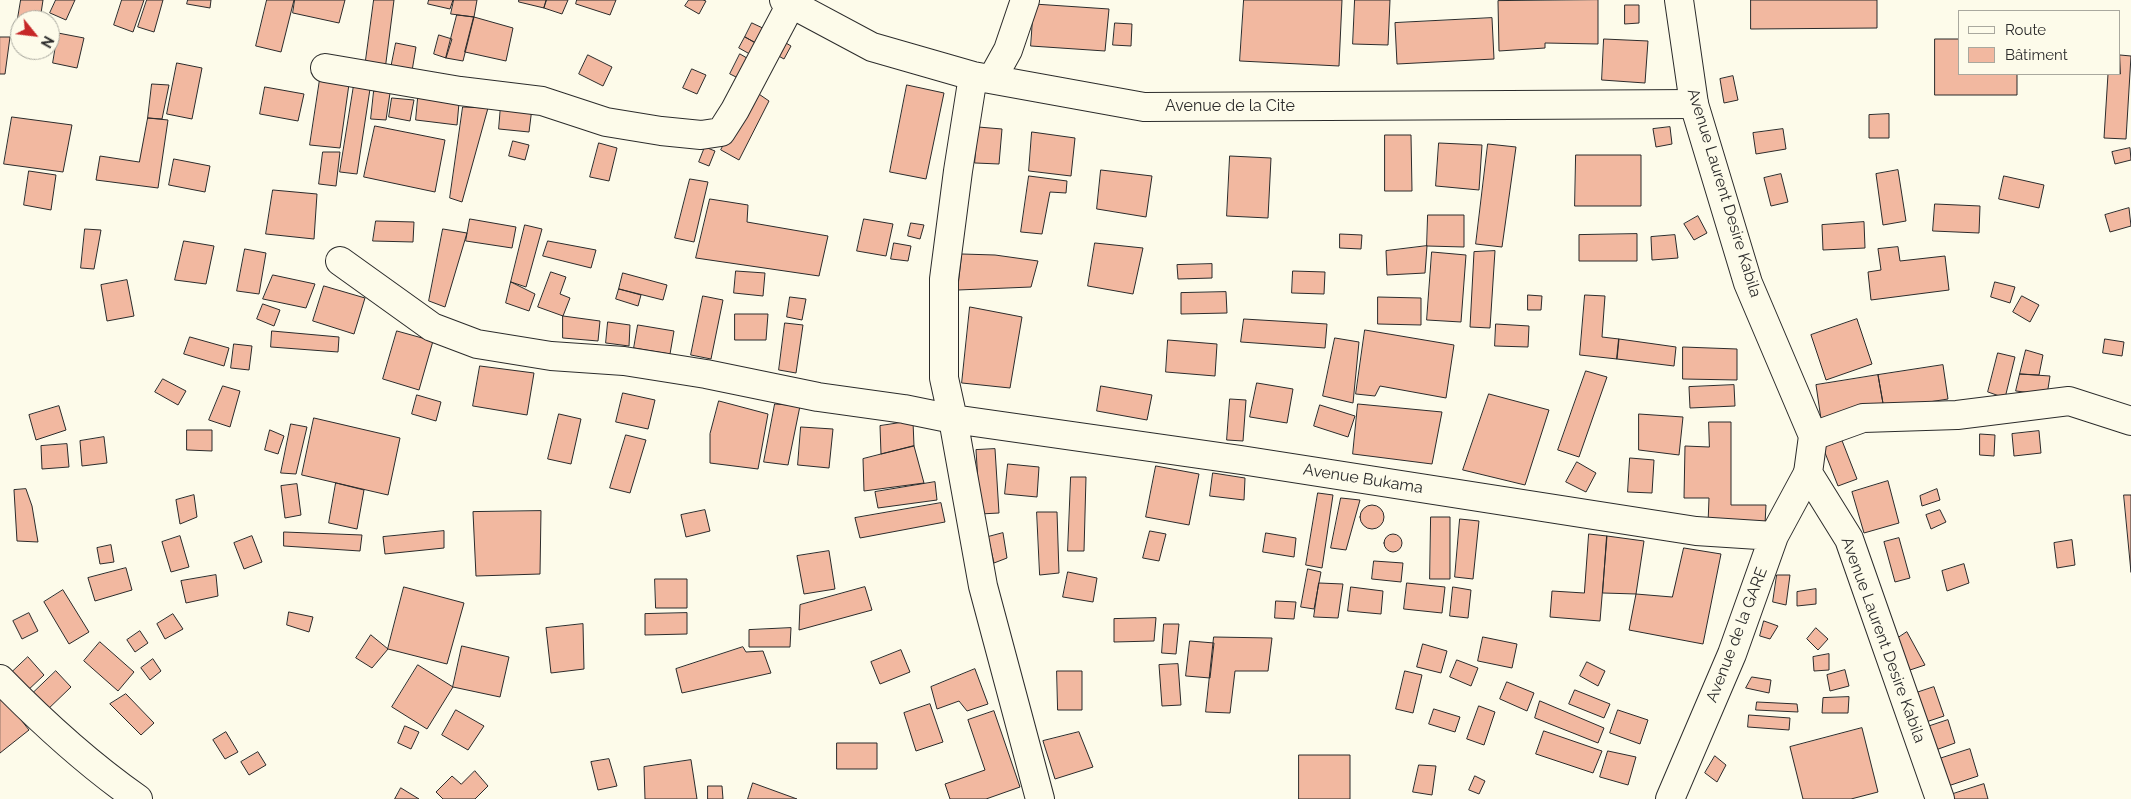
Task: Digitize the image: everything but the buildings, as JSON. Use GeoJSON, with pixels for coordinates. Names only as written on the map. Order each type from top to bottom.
{"type":"FeatureCollection","features":[{"type":"Feature","properties":{"kind":"street"},"geometry":{"type":"LineString","coordinates":[[1025,0],[1008,50],[982,78],[958,171],[944,279],[944,378],[983,586],[1040,799]]}},
{"type":"Feature","properties":{"kind":"street","name":"Avenue Laurent Desire Kabila"},"geometry":{"type":"LineString","coordinates":[[1679,0],[1694,104],[1748,283],[1813,436]]}},
{"type":"Feature","properties":{"kind":"street"},"geometry":{"type":"LineString","coordinates":[[325,68],[460,91],[542,101],[606,122],[661,131],[708,134],[721,132],[735,110],[787,2]]}},
{"type":"Feature","properties":{"kind":"street","name":"Avenue de la Cite"},"geometry":{"type":"LineString","coordinates":[[787,2],[872,47],[982,78],[1144,107],[1694,104]]}},
{"type":"Feature","properties":{"kind":"street","name":"Avenue Bukama"},"geometry":{"type":"LineString","coordinates":[[340,261],[432,327],[477,344],[552,356],[642,363],[818,397],[904,409],[953,419],[1241,460],[1696,530],[1774,536]]}},
{"type":"Feature","properties":{"kind":"street"},"geometry":{"type":"LineString","coordinates":[[1808,472],[1813,436],[1863,418],[1957,415],[2069,401],[2129,419]]}},
{"type":"Feature","properties":{"kind":"street","name":"Avenue Laurent Desire Kabila"},"geometry":{"type":"LineString","coordinates":[[1808,472],[1849,539],[1940,799]]}},
{"type":"Feature","properties":{"kind":"street","name":"Avenue de la GARE"},"geometry":{"type":"LineString","coordinates":[[1670,799],[1732,654],[1774,536],[1808,472]]}},
{"type":"Feature","properties":{"kind":"street"},"geometry":{"type":"LineString","coordinates":[[0,680],[49,729],[106,777],[138,799]]}}]}
